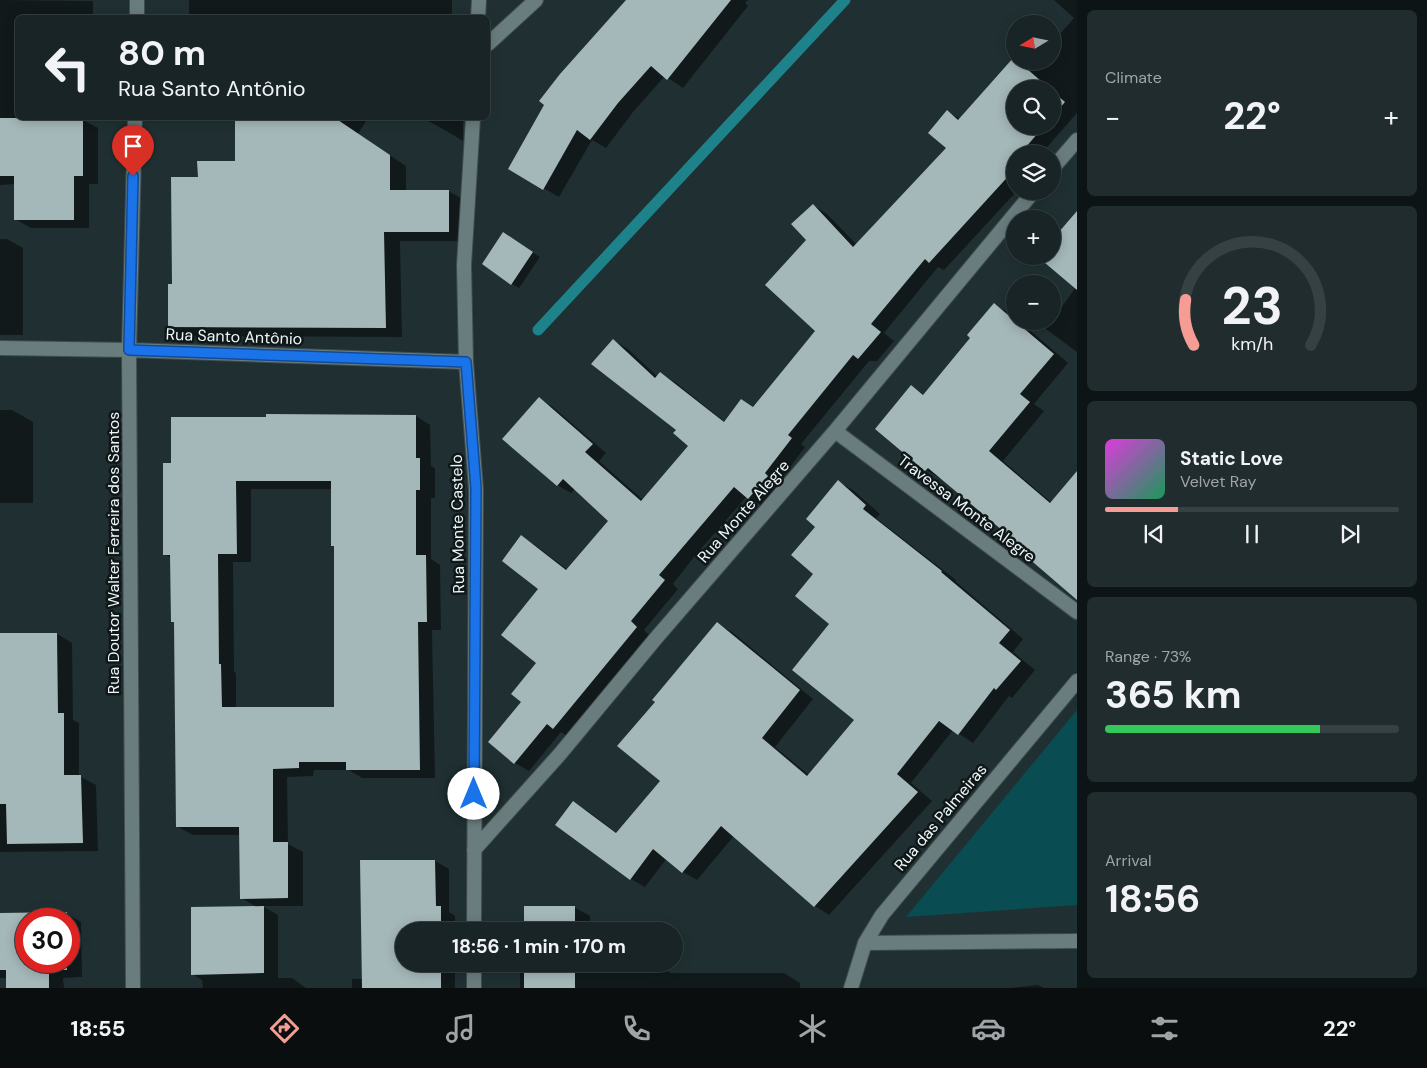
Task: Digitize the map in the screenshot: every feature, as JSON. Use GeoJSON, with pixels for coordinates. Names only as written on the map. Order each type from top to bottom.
{"type":"FeatureCollection","features":[{"type":"Feature","properties":{"kind":"street"},"geometry":{"type":"LineString","coordinates":[[137,0],[137,15]]}},
{"type":"Feature","properties":{"kind":"street"},"geometry":{"type":"LineString","coordinates":[[478,15],[479,0]]}},
{"type":"Feature","properties":{"kind":"street"},"geometry":{"type":"LineString","coordinates":[[490,42],[536,0]]}},
{"type":"Feature","properties":{"kind":"street","name":"Rua Doutor Walter Ferreira dos Santos"},"geometry":{"type":"LineString","coordinates":[[133,988],[129,350],[135,120]]}},
{"type":"Feature","properties":{"kind":"street","name":"Rua Monte Castelo"},"geometry":{"type":"LineString","coordinates":[[473,120],[464,265],[466,362],[476,488],[474,922]]}},
{"type":"Feature","properties":{"kind":"street"},"geometry":{"type":"LineString","coordinates":[[1061,159],[1077,140]]}},
{"type":"Feature","properties":{"kind":"street","name":"Rua Monte Alegre"},"geometry":{"type":"LineString","coordinates":[[474,850],[560,754],[657,637],[836,431],[1027,200]]}},
{"type":"Feature","properties":{"kind":"street","name":"Rua Santo Antônio"},"geometry":{"type":"LineString","coordinates":[[0,348],[129,350],[466,362]]}},
{"type":"Feature","properties":{"kind":"street","name":"Travessa Monte Alegre"},"geometry":{"type":"LineString","coordinates":[[836,431],[1077,612]]}},
{"type":"Feature","properties":{"kind":"street","name":"Rua das Palmeiras"},"geometry":{"type":"LineString","coordinates":[[851,988],[865,943],[882,915],[1077,681]]}},
{"type":"Feature","properties":{"kind":"street"},"geometry":{"type":"LineString","coordinates":[[865,943],[1077,942]]}},
{"type":"Feature","properties":{"kind":"street"},"geometry":{"type":"LineString","coordinates":[[474,972],[474,988]]}},
{"type":"Feature","properties":{"kind":"shaded area"},"geometry":{"type":"Polygon","coordinates":[[[1077,710],[1077,905],[906,917],[1077,710]]]}},
{"type":"Feature","properties":{"kind":"building"},"geometry":{"type":"Polygon","coordinates":[[[626,0],[731,0],[667,80],[651,66],[618,103],[590,140],[577,130],[543,190],[508,169],[544,105],[539,101],[560,74],[626,0]]]}},
{"type":"Feature","properties":{"kind":"building"},"geometry":{"type":"Polygon","coordinates":[[[1006,66],[1006,70],[1028,70],[1040,80],[1006,80],[1006,135],[1036,135],[1028,145],[1006,145],[1006,179],[929,263],[925,259],[871,324],[881,332],[858,359],[853,355],[788,435],[792,438],[765,473],[768,476],[748,499],[734,487],[659,575],[665,580],[631,621],[637,627],[553,729],[547,724],[514,764],[488,742],[521,702],[511,694],[536,663],[501,635],[538,589],[502,561],[521,535],[566,570],[608,521],[563,479],[557,486],[502,439],[539,397],[593,444],[585,452],[641,501],[688,446],[673,433],[676,430],[591,364],[613,339],[655,378],[660,372],[724,422],[741,399],[753,407],[815,331],[765,285],[806,240],[791,224],[813,204],[853,247],[946,148],[928,133],[947,110],[958,120],[1006,66]]]}},
{"type":"Feature","properties":{"kind":"building"},"geometry":{"type":"Polygon","coordinates":[[[1061,99],[1065,102],[1061,107],[1061,99]]]}},
{"type":"Feature","properties":{"kind":"building"},"geometry":{"type":"Polygon","coordinates":[[[0,118],[15,118],[15,120],[83,120],[83,176],[74,176],[74,220],[14,220],[14,176],[0,176],[0,118]]]}},
{"type":"Feature","properties":{"kind":"building"},"geometry":{"type":"Polygon","coordinates":[[[235,120],[338,120],[390,155],[390,190],[449,190],[449,232],[384,232],[386,328],[168,327],[168,284],[172,284],[171,177],[198,177],[197,161],[235,161],[235,120]]]}},
{"type":"Feature","properties":{"kind":"building"},"geometry":{"type":"Polygon","coordinates":[[[1077,211],[1077,290],[1047,265],[1061,265],[1061,230],[1077,211]]]}},
{"type":"Feature","properties":{"kind":"building"},"geometry":{"type":"Polygon","coordinates":[[[503,232],[533,252],[511,285],[482,264],[503,232]]]}},
{"type":"Feature","properties":{"kind":"building"},"geometry":{"type":"Polygon","coordinates":[[[994,303],[1006,313],[1006,330],[1026,330],[1054,354],[1020,394],[1030,402],[989,451],[1050,503],[1077,471],[1077,600],[1006,539],[1009,536],[928,468],[925,471],[875,429],[911,385],[923,395],[970,338],[967,335],[994,303]]]}},
{"type":"Feature","properties":{"kind":"building"},"geometry":{"type":"Polygon","coordinates":[[[266,414],[416,415],[416,458],[420,458],[420,490],[416,490],[416,555],[426,555],[427,622],[418,622],[420,770],[346,770],[346,762],[299,762],[299,768],[273,769],[273,842],[288,842],[288,898],[240,899],[239,827],[176,827],[174,622],[171,622],[170,555],[163,555],[163,463],[171,463],[171,417],[266,417],[266,414]],[[236,481],[237,554],[218,554],[219,664],[221,664],[222,707],[334,707],[334,546],[331,546],[331,481],[236,481]]]}},
{"type":"Feature","properties":{"kind":"building"},"geometry":{"type":"Polygon","coordinates":[[[838,480],[866,505],[863,509],[942,571],[1010,630],[999,643],[1021,661],[996,690],[994,688],[958,735],[939,721],[897,774],[918,792],[814,907],[721,826],[682,873],[653,849],[630,880],[555,825],[573,801],[616,833],[660,781],[617,746],[655,702],[652,700],[717,622],[800,690],[762,738],[807,776],[854,720],[792,670],[829,624],[795,596],[813,574],[791,555],[815,527],[806,519],[838,480]]]}},
{"type":"Feature","properties":{"kind":"building"},"geometry":{"type":"Polygon","coordinates":[[[0,633],[57,633],[58,713],[64,713],[64,775],[81,775],[83,843],[7,844],[6,804],[0,804],[0,633]]]}},
{"type":"Feature","properties":{"kind":"building"},"geometry":{"type":"Polygon","coordinates":[[[360,860],[435,860],[436,906],[441,906],[441,922],[395,922],[395,972],[441,972],[441,988],[362,988],[360,860]]]}},
{"type":"Feature","properties":{"kind":"building"},"geometry":{"type":"Polygon","coordinates":[[[264,906],[264,973],[191,975],[191,907],[264,906]]]}},
{"type":"Feature","properties":{"kind":"building"},"geometry":{"type":"Polygon","coordinates":[[[524,906],[575,906],[575,922],[524,922],[524,906]]]}},
{"type":"Feature","properties":{"kind":"building"},"geometry":{"type":"Polygon","coordinates":[[[0,913],[15,913],[15,973],[49,973],[49,988],[6,988],[6,970],[0,970],[0,913]]]}},
{"type":"Feature","properties":{"kind":"building"},"geometry":{"type":"Polygon","coordinates":[[[524,972],[575,972],[575,988],[524,988],[524,972]]]}},
{"type":"Feature","properties":{"kind":"waterway"},"geometry":{"type":"LineString","coordinates":[[538,330],[845,0]]}},
{"type":"Feature","properties":{"kind":"route"},"geometry":{"type":"LineString","coordinates":[[133,176],[129,350],[466,362],[476,488],[474,794]]}}]}
